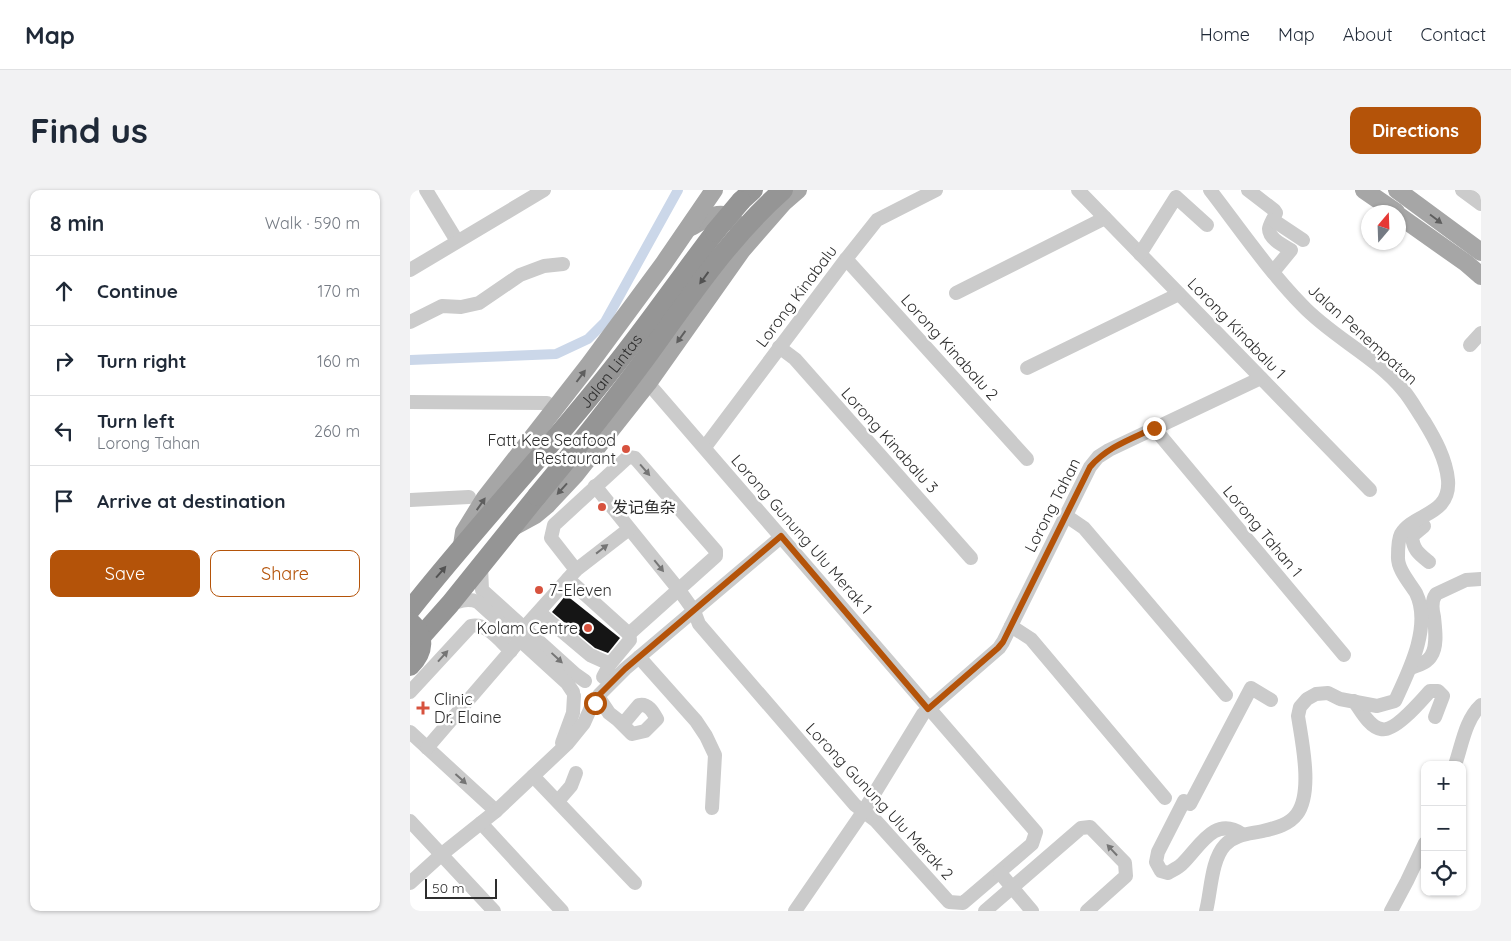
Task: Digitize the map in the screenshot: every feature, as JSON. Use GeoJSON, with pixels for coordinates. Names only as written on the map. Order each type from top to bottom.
{"type":"FeatureCollection","features":[{"type":"Feature","properties":{"kind":"highway","name":"Jalan Lintas"},"geometry":{"type":"LineString","coordinates":[[410,610],[417,596],[484,523],[610,372],[715,232],[753,190]]}},
{"type":"Feature","properties":{"kind":"highway","name":"Jalan Lintas"},"geometry":{"type":"LineString","coordinates":[[410,648],[481,566],[635,372],[724,250],[759,212],[783,190]]}},
{"type":"Feature","properties":{"kind":"highway"},"geometry":{"type":"LineString","coordinates":[[410,622],[418,632],[422,649],[410,666]]}},
{"type":"Feature","properties":{"kind":"main road","name":"Jalan Lintas"},"geometry":{"type":"LineString","coordinates":[[462,548],[464,532],[485,498],[583,373],[664,263],[714,190]]}},
{"type":"Feature","properties":{"kind":"main road","name":"Jalan Lintas"},"geometry":{"type":"LineString","coordinates":[[511,528],[535,515],[557,495],[580,468],[648,383],[742,250],[798,190]]}},
{"type":"Feature","properties":{"kind":"main road"},"geometry":{"type":"LineString","coordinates":[[1364,190],[1385,205]]}},
{"type":"Feature","properties":{"kind":"main road"},"geometry":{"type":"LineString","coordinates":[[1397,190],[1481,252]]}},
{"type":"Feature","properties":{"kind":"main road"},"geometry":{"type":"LineString","coordinates":[[686,230],[717,214],[734,219],[740,233],[739,241],[727,273]]}},
{"type":"Feature","properties":{"kind":"main road"},"geometry":{"type":"LineString","coordinates":[[1406,220],[1466,263],[1481,276]]}},
{"type":"Feature","properties":{"kind":"street"},"geometry":{"type":"LineString","coordinates":[[426,190],[457,241]]}},
{"type":"Feature","properties":{"kind":"street"},"geometry":{"type":"LineString","coordinates":[[410,270],[529,194],[544,190]]}},
{"type":"Feature","properties":{"kind":"street","name":"Lorong Kinabalu"},"geometry":{"type":"LineString","coordinates":[[705,447],[877,220],[936,190]]}},
{"type":"Feature","properties":{"kind":"street","name":"Lorong Kinabalu 1"},"geometry":{"type":"LineString","coordinates":[[1078,190],[1370,490]]}},
{"type":"Feature","properties":{"kind":"street","name":"Jalan Penempatan"},"geometry":{"type":"LineString","coordinates":[[1210,190],[1273,272],[1303,307],[1403,390],[1436,439],[1448,480],[1446,496],[1437,508],[1439,516],[1418,529],[1412,536],[1415,552],[1429,562]]}},
{"type":"Feature","properties":{"kind":"street"},"geometry":{"type":"LineString","coordinates":[[1248,190],[1274,210],[1276,213],[1269,228],[1270,233],[1277,241],[1290,250],[1273,272]]}},
{"type":"Feature","properties":{"kind":"street"},"geometry":{"type":"LineString","coordinates":[[1462,190],[1481,204]]}},
{"type":"Feature","properties":{"kind":"street"},"geometry":{"type":"LineString","coordinates":[[1140,254],[1176,197],[1207,226]]}},
{"type":"Feature","properties":{"kind":"street"},"geometry":{"type":"LineString","coordinates":[[956,293],[1105,218]]}},
{"type":"Feature","properties":{"kind":"street"},"geometry":{"type":"LineString","coordinates":[[1273,220],[1303,240]]}},
{"type":"Feature","properties":{"kind":"street","name":"Lorong Kinabalu 2"},"geometry":{"type":"LineString","coordinates":[[846,259],[1027,460]]}},
{"type":"Feature","properties":{"kind":"street"},"geometry":{"type":"LineString","coordinates":[[410,322],[442,306],[461,307],[479,303],[520,275],[544,266],[563,264]]}},
{"type":"Feature","properties":{"kind":"street"},"geometry":{"type":"LineString","coordinates":[[1027,368],[1179,294]]}},
{"type":"Feature","properties":{"kind":"street"},"geometry":{"type":"LineString","coordinates":[[1470,345],[1481,333]]}},
{"type":"Feature","properties":{"kind":"street","name":"Lorong Kinabalu 3"},"geometry":{"type":"LineString","coordinates":[[779,348],[795,359],[971,558]]}},
{"type":"Feature","properties":{"kind":"street","name":"Lorong Tahan"},"geometry":{"type":"LineString","coordinates":[[794,911],[863,812],[923,714],[998,648],[1011,626],[1090,467],[1098,457],[1154,428],[1261,378]]}},
{"type":"Feature","properties":{"kind":"street","name":"Lorong Gunung Ulu Merak 1"},"geometry":{"type":"LineString","coordinates":[[648,383],[1036,832]]}},
{"type":"Feature","properties":{"kind":"street"},"geometry":{"type":"LineString","coordinates":[[410,402],[547,403]]}},
{"type":"Feature","properties":{"kind":"street","name":"Lorong Tahan 1"},"geometry":{"type":"LineString","coordinates":[[1154,428],[1344,655]]}},
{"type":"Feature","properties":{"kind":"street"},"geometry":{"type":"LineString","coordinates":[[598,676],[630,640],[629,634],[572,574],[551,538],[554,525],[628,457],[635,458],[716,551],[716,556],[629,634]]}},
{"type":"Feature","properties":{"kind":"street","name":"Lorong Gunung Ulu Merak 2"},"geometry":{"type":"LineString","coordinates":[[595,486],[679,590],[694,611],[699,624],[855,805],[876,821],[949,902],[963,903],[1032,844],[1036,832]]}},
{"type":"Feature","properties":{"kind":"street"},"geometry":{"type":"LineString","coordinates":[[410,500],[469,497]]}},
{"type":"Feature","properties":{"kind":"street"},"geometry":{"type":"LineString","coordinates":[[1206,911],[1217,858],[1226,843],[1242,834],[1281,826],[1298,813],[1302,802],[1306,776],[1298,716],[1300,707],[1307,699],[1316,694],[1328,693],[1340,699],[1378,706],[1395,701],[1411,668],[1420,640],[1421,618],[1417,596],[1397,559],[1401,534],[1409,526],[1437,508]]}},
{"type":"Feature","properties":{"kind":"street"},"geometry":{"type":"LineString","coordinates":[[1066,515],[1084,528],[1226,695]]}},
{"type":"Feature","properties":{"kind":"street"},"geometry":{"type":"LineString","coordinates":[[427,748],[511,651],[538,612],[572,574],[629,528]]}},
{"type":"Feature","properties":{"kind":"street"},"geometry":{"type":"LineString","coordinates":[[410,884],[442,854],[496,811],[567,744],[584,723],[597,699],[625,669],[781,536]]}},
{"type":"Feature","properties":{"kind":"street"},"geometry":{"type":"LineString","coordinates":[[481,566],[482,590],[567,683],[581,705],[597,699]]}},
{"type":"Feature","properties":{"kind":"street"},"geometry":{"type":"LineString","coordinates":[[1411,668],[1423,663],[1431,656],[1434,647],[1435,628],[1432,606],[1433,598],[1436,594],[1466,580],[1481,579]]}},
{"type":"Feature","properties":{"kind":"street"},"geometry":{"type":"LineString","coordinates":[[450,604],[462,600],[478,602],[575,674],[598,676]]}},
{"type":"Feature","properties":{"kind":"street"},"geometry":{"type":"LineString","coordinates":[[538,612],[590,655],[598,676],[597,699],[609,713],[623,724]]}},
{"type":"Feature","properties":{"kind":"street"},"geometry":{"type":"LineString","coordinates":[[410,692],[470,626],[477,624],[483,626],[511,651]]}},
{"type":"Feature","properties":{"kind":"street"},"geometry":{"type":"LineString","coordinates":[[1011,626],[1031,638],[1165,798]]}},
{"type":"Feature","properties":{"kind":"street"},"geometry":{"type":"LineString","coordinates":[[639,657],[696,721],[706,736],[715,755],[712,808]]}},
{"type":"Feature","properties":{"kind":"street"},"geometry":{"type":"LineString","coordinates":[[559,751],[573,713],[574,694],[578,683],[625,669]]}},
{"type":"Feature","properties":{"kind":"street"},"geometry":{"type":"LineString","coordinates":[[1184,801],[1190,804],[1251,688],[1271,700]]}},
{"type":"Feature","properties":{"kind":"street"},"geometry":{"type":"LineString","coordinates":[[1354,701],[1373,725],[1381,730],[1391,728],[1430,692],[1438,691],[1443,696],[1435,717]]}},
{"type":"Feature","properties":{"kind":"street"},"geometry":{"type":"LineString","coordinates":[[1456,761],[1468,724],[1474,712],[1481,705]]}},
{"type":"Feature","properties":{"kind":"street"},"geometry":{"type":"LineString","coordinates":[[410,732],[496,811]]}},
{"type":"Feature","properties":{"kind":"street"},"geometry":{"type":"LineString","coordinates":[[558,801],[571,786],[576,773]]}},
{"type":"Feature","properties":{"kind":"street"},"geometry":{"type":"LineString","coordinates":[[533,776],[635,883]]}},
{"type":"Feature","properties":{"kind":"street"},"geometry":{"type":"LineString","coordinates":[[1195,779],[1158,852],[1156,862],[1161,871],[1168,873],[1181,865],[1209,834],[1220,828],[1234,828],[1242,834]]}},
{"type":"Feature","properties":{"kind":"street"},"geometry":{"type":"LineString","coordinates":[[410,821],[494,911]]}},
{"type":"Feature","properties":{"kind":"street"},"geometry":{"type":"LineString","coordinates":[[481,823],[562,911]]}},
{"type":"Feature","properties":{"kind":"street"},"geometry":{"type":"LineString","coordinates":[[985,911],[1081,828],[1090,826],[1125,864],[1126,876],[1087,911]]}},
{"type":"Feature","properties":{"kind":"street"},"geometry":{"type":"LineString","coordinates":[[1391,911],[1421,851]]}},
{"type":"Feature","properties":{"kind":"street"},"geometry":{"type":"LineString","coordinates":[[1000,873],[1032,911]]}},
{"type":"Feature","properties":{"kind":"building","name":"Kolam Centre"},"geometry":{"type":"Polygon","coordinates":[[[566,595],[620,638],[608,653],[595,648],[552,612],[566,595]]]}},
{"type":"Feature","properties":{"kind":"waterway"},"geometry":{"type":"LineString","coordinates":[[410,360],[556,354],[588,339],[605,322],[678,190]]}},
{"type":"Feature","properties":{"kind":"place","name":"Fatt Kee Seafood Restaurant"},"geometry":{"type":"Point","coordinates":[626,449]}},
{"type":"Feature","properties":{"kind":"place","name":"发记鱼杂"},"geometry":{"type":"Point","coordinates":[602,507]}},
{"type":"Feature","properties":{"kind":"place","name":"7-Eleven"},"geometry":{"type":"Point","coordinates":[539,590]}},
{"type":"Feature","properties":{"kind":"place","name":"Kolam Centre"},"geometry":{"type":"Point","coordinates":[588,628]}},
{"type":"Feature","properties":{"kind":"place","name":"Clinic Dr. Elaine"},"geometry":{"type":"Point","coordinates":[423,708]}},
{"type":"Feature","properties":{"kind":"route"},"geometry":{"type":"LineString","coordinates":[[595,703],[605,688],[625,669],[781,536],[928,709],[1003,642],[1090,467],[1098,457],[1154,428]]}}]}
